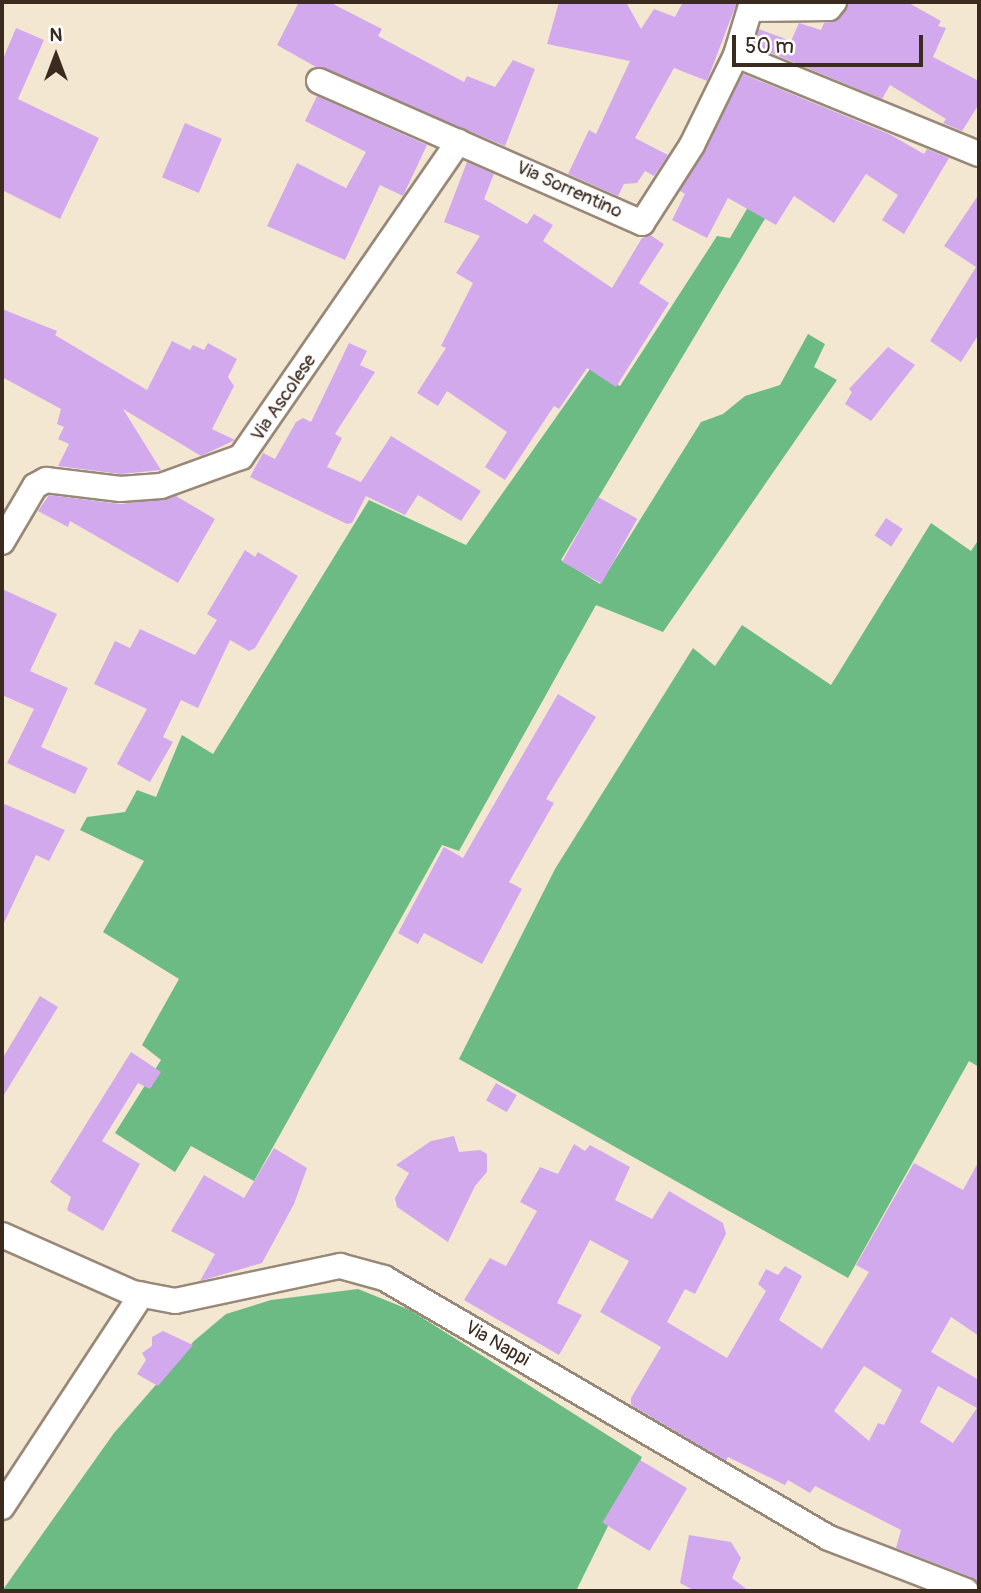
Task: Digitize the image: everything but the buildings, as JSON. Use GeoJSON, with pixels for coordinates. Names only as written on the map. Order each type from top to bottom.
{"type":"FeatureCollection","features":[{"type":"Feature","properties":{"kind":"street"},"geometry":{"type":"LineString","coordinates":[[751,5],[829,8],[834,2]]}},
{"type":"Feature","properties":{"kind":"street","name":"Via Sorrentino"},"geometry":{"type":"LineString","coordinates":[[319,81],[642,223],[692,145],[736,55],[751,5]]}},
{"type":"Feature","properties":{"kind":"street"},"geometry":{"type":"LineString","coordinates":[[736,55],[979,154]]}},
{"type":"Feature","properties":{"kind":"street","name":"Via Ascolese"},"geometry":{"type":"LineString","coordinates":[[2,542],[35,486],[46,480],[120,488],[161,486],[241,457],[458,142]]}},
{"type":"Feature","properties":{"kind":"street","name":"Via Nappi"},"geometry":{"type":"LineString","coordinates":[[2,1235],[141,1294],[175,1301],[340,1266],[384,1278],[829,1538],[966,1591]]}},
{"type":"Feature","properties":{"kind":"street"},"geometry":{"type":"LineString","coordinates":[[2,1507],[141,1294]]}},
{"type":"Feature","properties":{"kind":"green space"},"geometry":{"type":"Polygon","coordinates":[[[798,121],[818,130],[561,560],[600,584],[701,422],[723,414],[745,396],[780,385],[808,334],[825,344],[814,367],[837,380],[663,632],[596,605],[459,851],[442,845],[254,1181],[191,1146],[175,1172],[115,1133],[161,1060],[142,1045],[179,979],[103,932],[144,861],[80,830],[87,817],[125,812],[137,790],[156,797],[182,735],[213,754],[369,500],[466,545],[590,369],[620,386],[717,236],[730,238],[798,121]]]}},
{"type":"Feature","properties":{"kind":"green space"},"geometry":{"type":"Polygon","coordinates":[[[931,523],[971,551],[979,539],[979,1067],[969,1061],[848,1278],[459,1059],[555,869],[693,648],[715,666],[742,625],[831,685],[931,523]]]}},
{"type":"Feature","properties":{"kind":"green space"},"geometry":{"type":"Polygon","coordinates":[[[358,1289],[410,1310],[642,1457],[576,1591],[2,1591],[114,1433],[194,1341],[226,1314],[271,1300],[358,1289]]]}}]}
